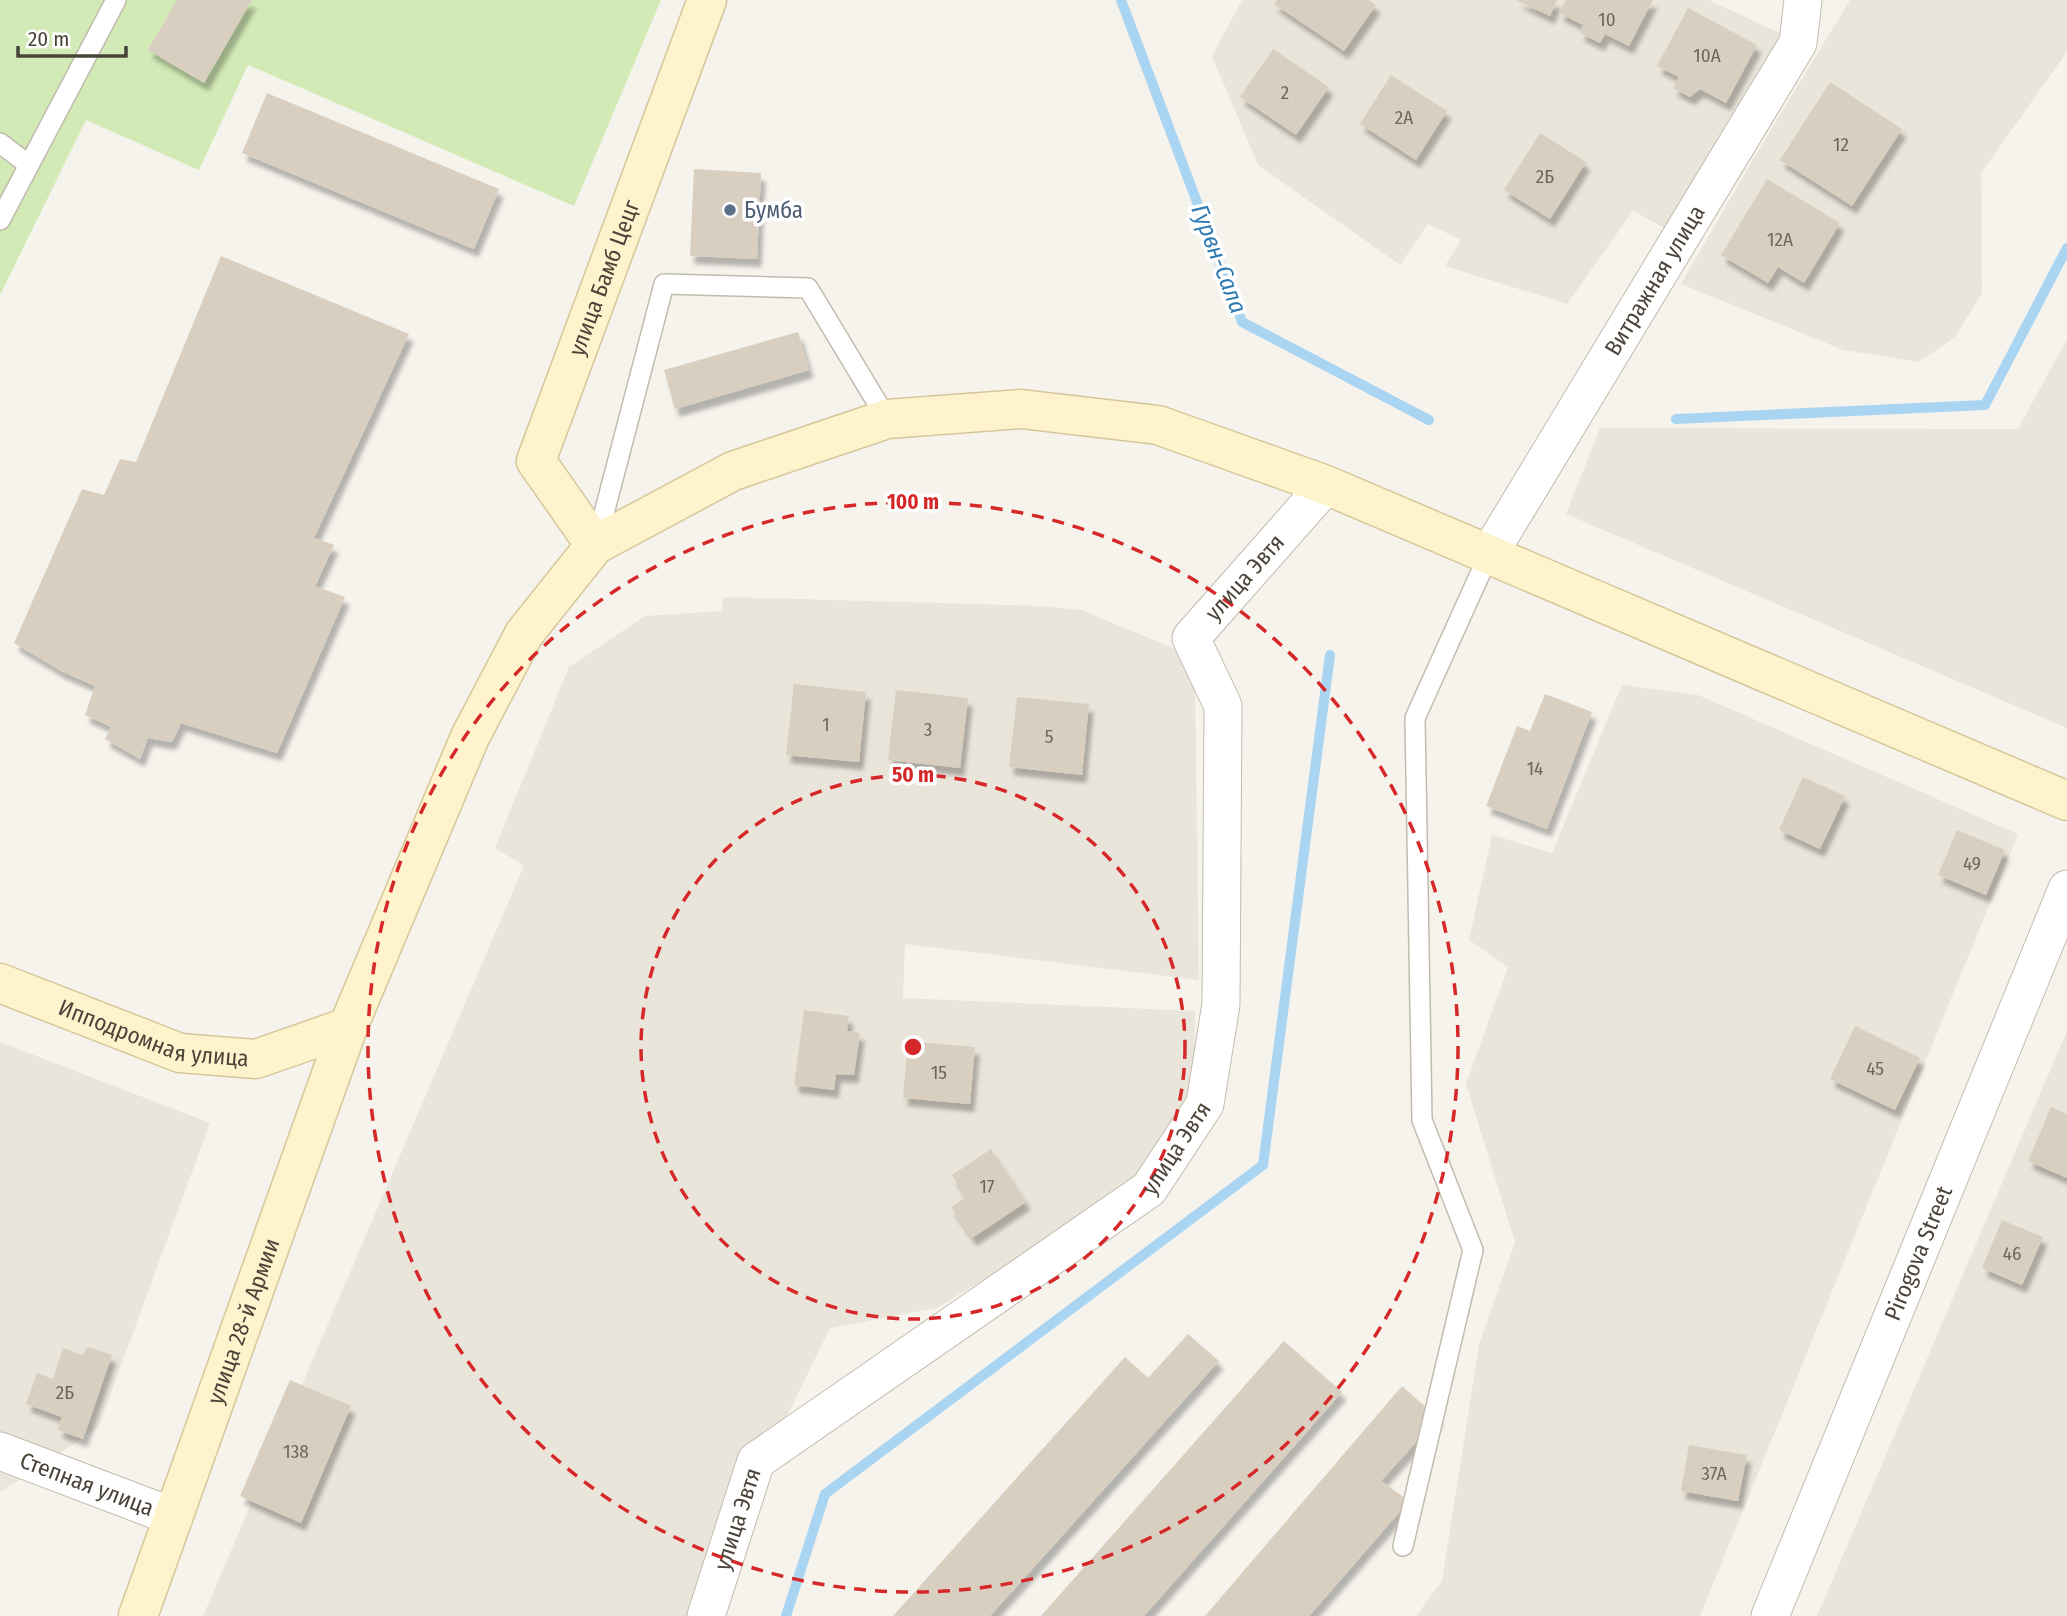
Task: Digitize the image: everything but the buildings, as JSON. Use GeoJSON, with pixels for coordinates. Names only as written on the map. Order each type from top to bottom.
{"type":"FeatureCollection","features":[{"type":"Feature","properties":{"kind":"main road","name":"улица Бамб Цецг"},"geometry":{"type":"LineString","coordinates":[[595,545],[536,461],[707,0]]}},
{"type":"Feature","properties":{"kind":"main road"},"geometry":{"type":"LineString","coordinates":[[595,545],[733,471],[887,419],[1021,409],[1158,425],[1326,485],[2067,801]]}},
{"type":"Feature","properties":{"kind":"main road","name":"улица 28-й Армии"},"geometry":{"type":"LineString","coordinates":[[138,1616],[348,1027],[470,737],[524,634],[595,545]]}},
{"type":"Feature","properties":{"kind":"main road","name":"Ипподромная улица"},"geometry":{"type":"LineString","coordinates":[[0,983],[180,1053],[256,1059],[348,1027]]}},
{"type":"Feature","properties":{"kind":"street","name":"Витражная улица"},"geometry":{"type":"LineString","coordinates":[[1489,554],[1798,43],[1803,0]]}},
{"type":"Feature","properties":{"kind":"street","name":"улица Эвтя"},"geometry":{"type":"LineString","coordinates":[[706,1616],[756,1461],[1149,1189],[1205,1104],[1221,1004],[1223,706],[1191,638],[1326,485]]}},
{"type":"Feature","properties":{"kind":"street","name":"Pirogova Street"},"geometry":{"type":"LineString","coordinates":[[1770,1616],[2067,889]]}},
{"type":"Feature","properties":{"kind":"street","name":"Степная улица"},"geometry":{"type":"LineString","coordinates":[[0,1451],[174,1517]]}},
{"type":"Feature","properties":{"kind":"lane"},"geometry":{"type":"LineString","coordinates":[[0,220],[116,0]]}},
{"type":"Feature","properties":{"kind":"lane"},"geometry":{"type":"LineString","coordinates":[[0,143],[29,165]]}},
{"type":"Feature","properties":{"kind":"lane"},"geometry":{"type":"LineString","coordinates":[[595,545],[664,284],[808,288],[887,419]]}},
{"type":"Feature","properties":{"kind":"lane"},"geometry":{"type":"LineString","coordinates":[[1403,1546],[1473,1250],[1422,1120],[1415,718],[1489,554]]}},
{"type":"Feature","properties":{"kind":"shaded area"},"geometry":{"type":"Polygon","coordinates":[[[1242,0],[1709,0],[1786,36],[1668,230],[1633,211],[1567,304],[1445,266],[1461,240],[1428,224],[1400,265],[1258,165],[1212,56],[1242,0]]]}},
{"type":"Feature","properties":{"kind":"shaded area"},"geometry":{"type":"Polygon","coordinates":[[[1850,0],[2067,0],[2067,52],[1981,173],[1982,293],[1955,337],[1919,362],[1843,350],[1681,284],[1850,0]]]}},
{"type":"Feature","properties":{"kind":"shaded area"},"geometry":{"type":"Polygon","coordinates":[[[2067,339],[2067,728],[1566,514],[1600,428],[2018,429],[2067,339]]]}},
{"type":"Feature","properties":{"kind":"shaded area"},"geometry":{"type":"Polygon","coordinates":[[[724,597],[1040,606],[1082,610],[1182,652],[1195,680],[1199,980],[905,944],[903,998],[1195,1011],[1194,1097],[1131,1190],[937,1308],[830,1328],[689,1616],[203,1616],[524,866],[495,848],[569,667],[645,616],[721,611],[724,597]]]}},
{"type":"Feature","properties":{"kind":"shaded area"},"geometry":{"type":"Polygon","coordinates":[[[1622,685],[1698,695],[2018,834],[1700,1616],[1416,1616],[1442,1581],[1479,1345],[1515,1242],[1466,1084],[1508,967],[1469,940],[1492,835],[1552,853],[1622,685]]]}},
{"type":"Feature","properties":{"kind":"shaded area"},"geometry":{"type":"Polygon","coordinates":[[[2067,1031],[2067,1616],[1817,1616],[2067,1031]]]}},
{"type":"Feature","properties":{"kind":"shaded area"},"geometry":{"type":"Polygon","coordinates":[[[0,1042],[210,1123],[98,1428],[0,1492],[0,1042]]]}},
{"type":"Feature","properties":{"kind":"green space"},"geometry":{"type":"Polygon","coordinates":[[[0,0],[661,0],[574,206],[248,65],[199,170],[86,120],[0,295],[0,0]]]}},
{"type":"Feature","properties":{"kind":"waterway","name":"Гурвн-Сала"},"geometry":{"type":"LineString","coordinates":[[1121,0],[1242,322],[1429,420]]}},
{"type":"Feature","properties":{"kind":"waterway"},"geometry":{"type":"LineString","coordinates":[[1676,419],[1985,405],[2067,248]]}},
{"type":"Feature","properties":{"kind":"waterway"},"geometry":{"type":"LineString","coordinates":[[786,1616],[825,1494],[1263,1165],[1330,655]]}},
{"type":"Feature","properties":{"kind":"place","name":"Бумба"},"geometry":{"type":"Point","coordinates":[730,210]}}]}
